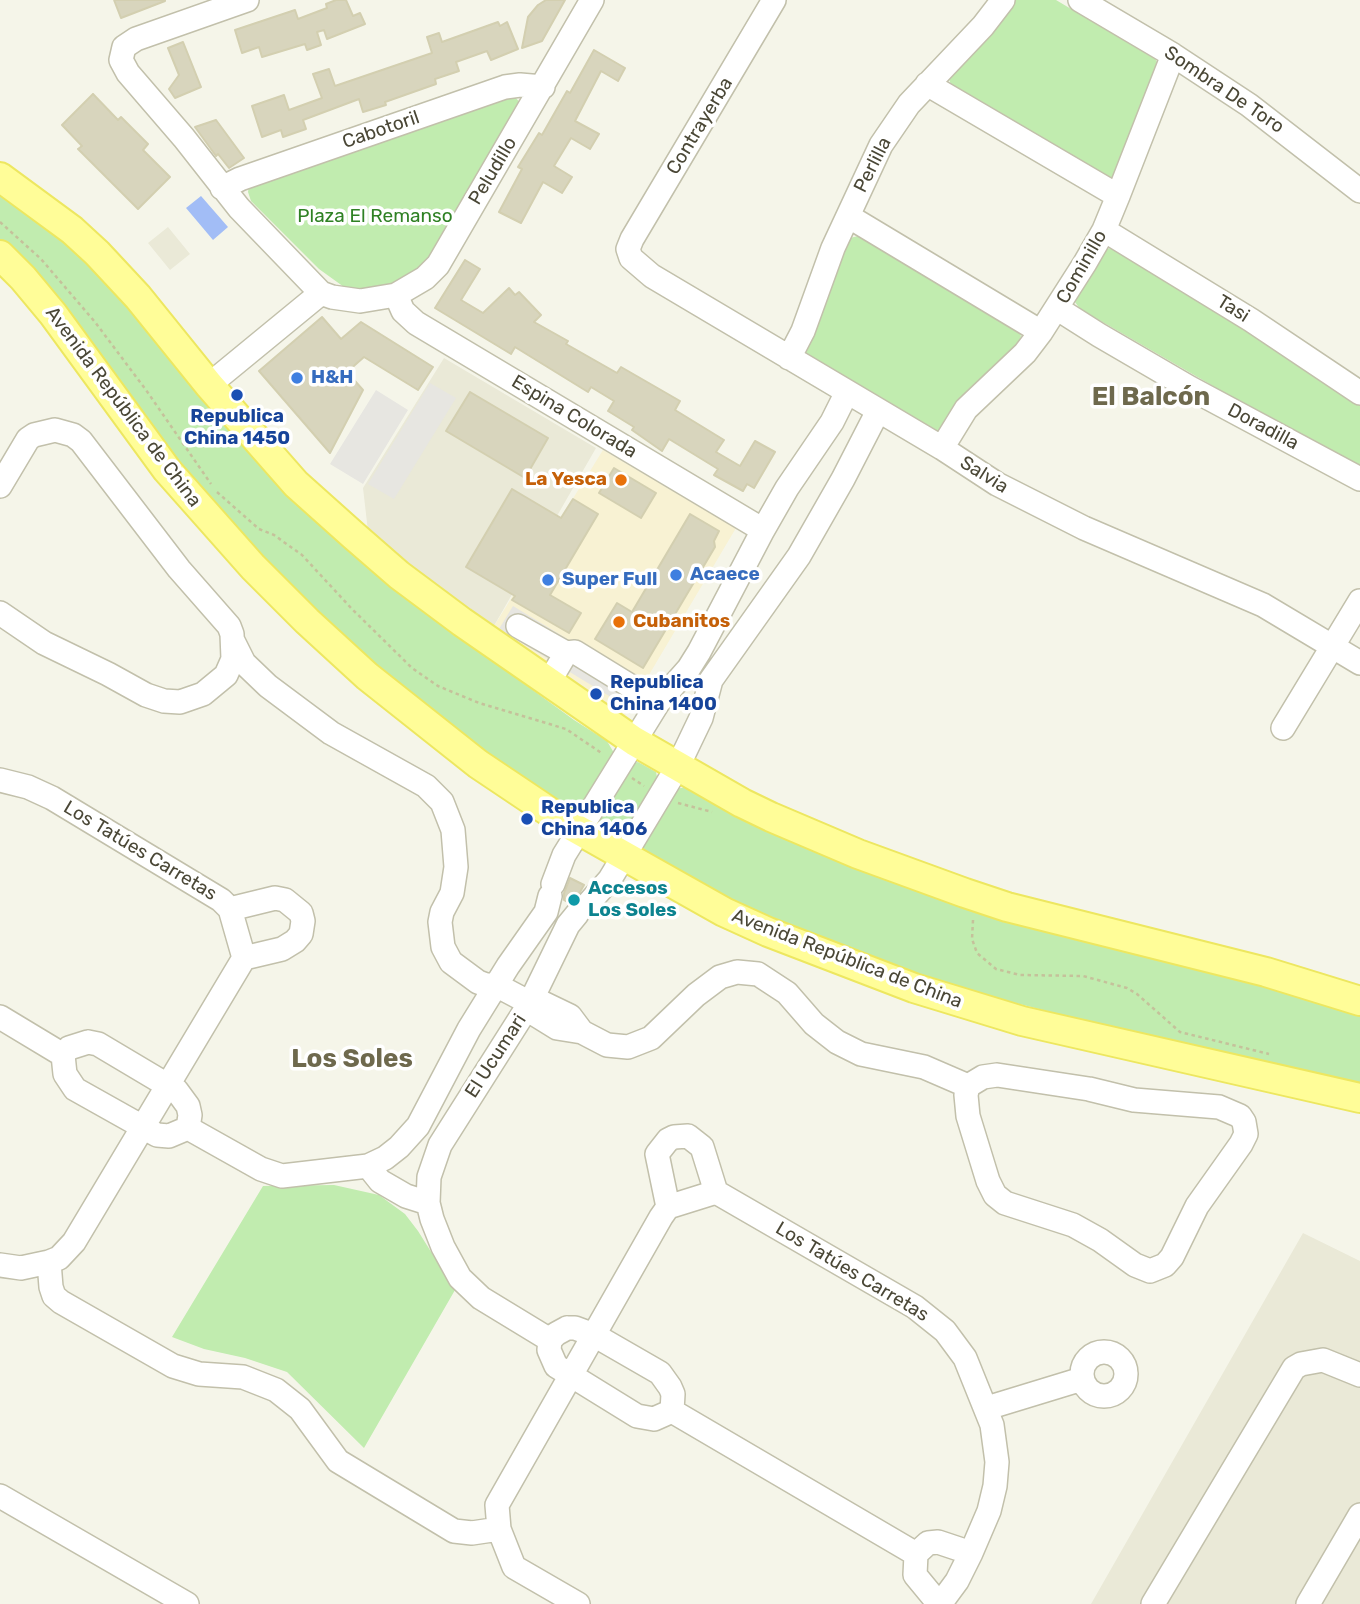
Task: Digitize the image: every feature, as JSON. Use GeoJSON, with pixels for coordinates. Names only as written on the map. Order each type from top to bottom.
{"type":"FeatureCollection","features":[{"type":"Feature","properties":{"kind":"main road"},"geometry":{"type":"LineString","coordinates":[[0,177],[72,230],[97,253],[138,297],[209,385],[296,485],[379,558],[462,622],[634,741],[771,817],[858,854],[965,893],[1007,907],[1266,972],[1360,1001]]}},
{"type":"Feature","properties":{"kind":"main road","name":"Avenida República de China"},"geometry":{"type":"LineString","coordinates":[[0,255],[53,314],[167,470],[253,567],[307,621],[367,676],[478,764],[580,830],[690,894],[768,932],[914,988],[1022,1021],[1360,1098]]}},
{"type":"Feature","properties":{"kind":"street"},"geometry":{"type":"LineString","coordinates":[[209,385],[321,293],[222,188],[184,138],[128,73],[121,60],[121,53],[131,41],[247,0]]}},
{"type":"Feature","properties":{"kind":"street","name":"Peludillo"},"geometry":{"type":"LineString","coordinates":[[321,293],[360,301],[396,296],[425,278],[438,265],[592,0]]}},
{"type":"Feature","properties":{"kind":"street","name":"Contrayerba"},"geometry":{"type":"LineString","coordinates":[[628,253],[632,239],[774,0]]}},
{"type":"Feature","properties":{"kind":"street","name":"Perlilla"},"geometry":{"type":"LineString","coordinates":[[789,358],[803,331],[833,248],[881,145],[909,104],[983,26],[1003,0]]}},
{"type":"Feature","properties":{"kind":"street","name":"Sombra De Toro"},"geometry":{"type":"LineString","coordinates":[[1080,0],[1173,55],[1288,133],[1360,191]]}},
{"type":"Feature","properties":{"kind":"street","name":"Cominillo"},"geometry":{"type":"LineString","coordinates":[[942,448],[966,409],[1025,353],[1058,309],[1104,230],[1173,55]]}},
{"type":"Feature","properties":{"kind":"street"},"geometry":{"type":"LineString","coordinates":[[927,84],[1118,196]]}},
{"type":"Feature","properties":{"kind":"street","name":"Cabotoril"},"geometry":{"type":"LineString","coordinates":[[222,188],[240,179],[505,87],[543,87]]}},
{"type":"Feature","properties":{"kind":"street"},"geometry":{"type":"LineString","coordinates":[[848,216],[1041,332]]}},
{"type":"Feature","properties":{"kind":"street","name":"Tasi"},"geometry":{"type":"LineString","coordinates":[[1104,230],[1251,320],[1360,393]]}},
{"type":"Feature","properties":{"kind":"street","name":"Salvia"},"geometry":{"type":"LineString","coordinates":[[628,253],[652,276],[942,448],[1021,498],[1084,528],[1239,593],[1360,663]]}},
{"type":"Feature","properties":{"kind":"street","name":"Espina Colorada"},"geometry":{"type":"LineString","coordinates":[[396,296],[403,311],[416,323],[763,530]]}},
{"type":"Feature","properties":{"kind":"street","name":"Doradilla"},"geometry":{"type":"LineString","coordinates":[[1058,309],[1190,388],[1360,479]]}},
{"type":"Feature","properties":{"kind":"street"},"geometry":{"type":"LineString","coordinates":[[763,530],[787,488],[832,422],[847,392]]}},
{"type":"Feature","properties":{"kind":"street","name":"El Ucumari"},"geometry":{"type":"LineString","coordinates":[[428,1203],[429,1177],[440,1145],[530,1003],[568,925],[610,879],[625,855],[678,766],[701,718],[711,680],[799,556],[878,411]]}},
{"type":"Feature","properties":{"kind":"street"},"geometry":{"type":"LineString","coordinates":[[0,486],[33,435],[55,430],[73,435],[180,569],[229,625],[233,641],[244,663],[268,686],[331,733],[426,786],[442,802],[450,819],[456,867],[452,893],[442,912],[441,940],[458,956],[487,973],[496,985],[530,1003],[543,1003],[570,1016],[582,1032],[597,1041],[617,1047],[639,1044],[657,1032],[696,995],[720,977],[737,972],[758,974],[778,985],[814,1024],[837,1042],[871,1057],[924,1066],[968,1086]]}},
{"type":"Feature","properties":{"kind":"street","name":"El Ucumari"},"geometry":{"type":"LineString","coordinates":[[368,1166],[392,1152],[418,1126],[469,1029],[542,919],[564,855],[658,704],[689,668],[763,530]]}},
{"type":"Feature","properties":{"kind":"street"},"geometry":{"type":"LineString","coordinates":[[1283,728],[1360,601]]}},
{"type":"Feature","properties":{"kind":"street"},"geometry":{"type":"LineString","coordinates":[[0,613],[44,643],[155,699],[180,702],[203,694],[213,687],[230,667],[233,641]]}},
{"type":"Feature","properties":{"kind":"street"},"geometry":{"type":"LineString","coordinates":[[518,626],[566,653],[575,652],[658,704]]}},
{"type":"Feature","properties":{"kind":"street"},"geometry":{"type":"LineString","coordinates":[[549,681],[566,653]]}},
{"type":"Feature","properties":{"kind":"street"},"geometry":{"type":"LineString","coordinates":[[689,668],[711,680]]}},
{"type":"Feature","properties":{"kind":"street"},"geometry":{"type":"LineString","coordinates":[[213,687],[243,681],[268,686]]}},
{"type":"Feature","properties":{"kind":"street","name":"Los Tatúes Carretas"},"geometry":{"type":"LineString","coordinates":[[0,780],[28,787],[52,798],[221,900],[230,909],[244,958]]}},
{"type":"Feature","properties":{"kind":"street"},"geometry":{"type":"LineString","coordinates":[[0,1265],[21,1268],[49,1262],[59,1258],[74,1242],[244,958],[282,949],[301,934],[301,913],[285,900],[275,898],[230,909]]}},
{"type":"Feature","properties":{"kind":"street"},"geometry":{"type":"LineString","coordinates":[[0,1017],[63,1055]]}},
{"type":"Feature","properties":{"kind":"street"},"geometry":{"type":"LineString","coordinates":[[63,1055],[77,1044],[97,1044],[170,1085],[183,1096],[188,1106],[188,1128]]}},
{"type":"Feature","properties":{"kind":"street"},"geometry":{"type":"LineString","coordinates":[[63,1055],[65,1073],[75,1089],[157,1135],[169,1136],[188,1128]]}},
{"type":"Feature","properties":{"kind":"street"},"geometry":{"type":"LineString","coordinates":[[997,1075],[1088,1089],[1134,1100],[1219,1107],[1240,1116],[1246,1134],[1197,1206],[1172,1257],[1165,1265],[1150,1271],[1135,1265],[1073,1225],[1005,1203],[995,1195],[968,1116],[968,1086],[983,1077],[997,1075]]}},
{"type":"Feature","properties":{"kind":"street"},"geometry":{"type":"LineString","coordinates":[[188,1128],[272,1174],[292,1176],[368,1166],[380,1181],[406,1196],[428,1203],[443,1247],[460,1278],[471,1290],[550,1340]]}},
{"type":"Feature","properties":{"kind":"street"},"geometry":{"type":"LineString","coordinates":[[578,1604],[514,1567],[499,1529],[496,1505],[668,1207],[657,1154],[668,1140],[688,1136],[702,1147],[716,1192],[668,1207]]}},
{"type":"Feature","properties":{"kind":"street","name":"Los Tatúes Carretas"},"geometry":{"type":"LineString","coordinates":[[716,1192],[915,1307],[933,1320],[957,1344],[987,1408],[995,1440],[995,1486],[989,1511],[971,1553],[957,1581],[940,1604]]}},
{"type":"Feature","properties":{"kind":"street"},"geometry":{"type":"LineString","coordinates":[[49,1262],[54,1296],[73,1309],[173,1366],[199,1374],[243,1377],[276,1390],[300,1409],[338,1461],[454,1531],[472,1533],[499,1529]]}},
{"type":"Feature","properties":{"kind":"street"},"geometry":{"type":"LineString","coordinates":[[567,1328],[575,1328],[594,1335],[660,1373],[673,1394],[672,1411],[654,1419],[637,1416],[556,1366],[551,1359],[550,1340],[567,1328]]}},
{"type":"Feature","properties":{"kind":"street"},"geometry":{"type":"LineString","coordinates":[[1153,1604],[1294,1368],[1324,1360],[1360,1374]]}},
{"type":"Feature","properties":{"kind":"street"},"geometry":{"type":"LineString","coordinates":[[987,1408],[1082,1379]]}},
{"type":"Feature","properties":{"kind":"street"},"geometry":{"type":"LineString","coordinates":[[672,1411],[916,1554]]}},
{"type":"Feature","properties":{"kind":"street"},"geometry":{"type":"LineString","coordinates":[[0,1496],[157,1597],[187,1604]]}},
{"type":"Feature","properties":{"kind":"street"},"geometry":{"type":"LineString","coordinates":[[1308,1604],[1360,1514]]}},
{"type":"Feature","properties":{"kind":"street"},"geometry":{"type":"LineString","coordinates":[[940,1604],[915,1575],[916,1554],[928,1543],[938,1542],[971,1553]]}},
{"type":"Feature","properties":{"kind":"path"},"geometry":{"type":"LineString","coordinates":[[0,222],[41,259],[95,322],[214,489],[259,529],[274,535],[302,555],[412,668],[438,686],[461,696],[566,729],[620,766],[624,774],[660,796],[720,816]]}},
{"type":"Feature","properties":{"kind":"path"},"geometry":{"type":"LineString","coordinates":[[968,913],[974,920],[972,939],[977,953],[996,970],[1020,975],[1083,976],[1127,988],[1180,1032],[1270,1054]]}},
{"type":"Feature","properties":{"kind":"shaded area"},"geometry":{"type":"Polygon","coordinates":[[[168,227],[190,254],[170,270],[148,243],[168,227]]]}},
{"type":"Feature","properties":{"kind":"shaded area"},"geometry":{"type":"Polygon","coordinates":[[[444,358],[596,448],[491,631],[369,540],[363,488],[444,358]]]}},
{"type":"Feature","properties":{"kind":"shaded area"},"geometry":{"type":"Polygon","coordinates":[[[430,383],[456,398],[394,499],[368,484],[430,383]]]}},
{"type":"Feature","properties":{"kind":"shaded area"},"geometry":{"type":"Polygon","coordinates":[[[376,390],[408,410],[363,484],[330,464],[376,390]]]}},
{"type":"Feature","properties":{"kind":"shaded area"},"geometry":{"type":"Polygon","coordinates":[[[603,450],[736,528],[624,717],[491,631],[603,450]]]}},
{"type":"Feature","properties":{"kind":"shaded area"},"geometry":{"type":"Polygon","coordinates":[[[513,606],[638,682],[624,705],[499,629],[513,606]]]}},
{"type":"Feature","properties":{"kind":"shaded area"},"geometry":{"type":"Polygon","coordinates":[[[1303,1233],[1360,1261],[1360,1604],[1091,1604],[1303,1233]]]}},
{"type":"Feature","properties":{"kind":"green space"},"geometry":{"type":"Polygon","coordinates":[[[1011,0],[1056,0],[1155,59],[1159,65],[1118,177],[1110,183],[951,85],[949,79],[952,72],[1011,0]]]}},
{"type":"Feature","properties":{"kind":"green space","name":"Plaza El Remanso"},"geometry":{"type":"Polygon","coordinates":[[[507,96],[515,97],[523,106],[430,265],[405,283],[354,291],[344,287],[319,269],[251,201],[249,186],[507,96]]]}},
{"type":"Feature","properties":{"kind":"green space"},"geometry":{"type":"Polygon","coordinates":[[[0,193],[70,244],[464,640],[607,741],[614,753],[577,812],[571,812],[421,711],[205,503],[0,245],[0,193]]]}},
{"type":"Feature","properties":{"kind":"green space"},"geometry":{"type":"Polygon","coordinates":[[[858,236],[1018,330],[1021,336],[1018,346],[938,433],[808,358],[804,352],[846,239],[858,236]]]}},
{"type":"Feature","properties":{"kind":"green space"},"geometry":{"type":"Polygon","coordinates":[[[1115,247],[1360,403],[1360,471],[1080,309],[1075,302],[1077,296],[1103,253],[1115,247]]]}},
{"type":"Feature","properties":{"kind":"green space"},"geometry":{"type":"Polygon","coordinates":[[[638,762],[656,772],[658,782],[622,838],[617,839],[601,828],[599,816],[632,764],[638,762]]]}},
{"type":"Feature","properties":{"kind":"green space"},"geometry":{"type":"Polygon","coordinates":[[[686,787],[1173,957],[1360,1014],[1360,1092],[946,985],[780,930],[643,851],[644,842],[676,789],[686,787]]]}},
{"type":"Feature","properties":{"kind":"green space"},"geometry":{"type":"Polygon","coordinates":[[[334,1185],[379,1195],[405,1214],[455,1290],[364,1448],[287,1372],[245,1358],[204,1349],[172,1337],[263,1186],[334,1185]]]}},
{"type":"Feature","properties":{"kind":"water"},"geometry":{"type":"Polygon","coordinates":[[[201,196],[228,227],[213,240],[186,208],[201,196]]]}},
{"type":"Feature","properties":{"kind":"building"},"geometry":{"type":"Polygon","coordinates":[[[114,0],[165,0],[165,1],[121,18],[114,0]]]}},
{"type":"Feature","properties":{"kind":"building"},"geometry":{"type":"Polygon","coordinates":[[[346,0],[353,16],[360,13],[365,24],[327,39],[324,30],[317,32],[321,45],[307,50],[305,44],[262,57],[259,47],[242,53],[235,30],[295,10],[298,19],[327,8],[326,4],[346,0]]]}},
{"type":"Feature","properties":{"kind":"building"},"geometry":{"type":"Polygon","coordinates":[[[546,0],[565,0],[542,41],[522,48],[528,17],[546,0]]]}},
{"type":"Feature","properties":{"kind":"building"},"geometry":{"type":"Polygon","coordinates":[[[498,22],[500,26],[507,22],[518,49],[491,60],[487,51],[456,62],[459,71],[435,79],[436,84],[385,102],[386,105],[363,112],[359,99],[303,120],[306,129],[283,137],[281,130],[262,137],[252,106],[284,95],[289,110],[322,98],[313,74],[329,69],[335,86],[432,53],[427,37],[439,33],[442,42],[498,22]]]}},
{"type":"Feature","properties":{"kind":"building"},"geometry":{"type":"Polygon","coordinates":[[[183,42],[201,87],[175,98],[169,89],[179,75],[168,48],[183,42]]]}},
{"type":"Feature","properties":{"kind":"building"},"geometry":{"type":"Polygon","coordinates":[[[594,50],[625,68],[618,81],[601,71],[575,121],[599,134],[590,149],[571,138],[554,166],[572,177],[562,193],[543,182],[521,223],[499,212],[522,169],[518,167],[539,133],[542,135],[567,91],[570,93],[594,50]]]}},
{"type":"Feature","properties":{"kind":"building"},"geometry":{"type":"Polygon","coordinates":[[[93,94],[118,120],[121,117],[148,144],[143,150],[170,177],[138,209],[78,149],[82,146],[62,125],[93,94]]]}},
{"type":"Feature","properties":{"kind":"building"},"geometry":{"type":"Polygon","coordinates":[[[216,120],[244,158],[229,168],[218,154],[216,156],[195,127],[216,120]]]}},
{"type":"Feature","properties":{"kind":"building"},"geometry":{"type":"Polygon","coordinates":[[[465,260],[480,269],[461,300],[483,313],[509,288],[515,295],[519,292],[541,315],[534,322],[568,341],[566,344],[617,373],[621,367],[680,401],[675,410],[724,440],[716,452],[740,466],[755,441],[775,452],[754,488],[747,484],[743,491],[714,475],[718,469],[669,439],[662,451],[632,430],[634,427],[608,411],[614,401],[591,387],[588,392],[515,347],[511,354],[435,308],[465,260]]]}},
{"type":"Feature","properties":{"kind":"building"},"geometry":{"type":"Polygon","coordinates":[[[322,317],[341,339],[361,322],[433,367],[418,390],[364,357],[347,372],[363,390],[330,453],[259,371],[322,317]]]}},
{"type":"Feature","properties":{"kind":"building"},"geometry":{"type":"Polygon","coordinates":[[[470,392],[548,438],[525,478],[446,431],[470,392]]]}},
{"type":"Feature","properties":{"kind":"building","name":"La Yesca"},"geometry":{"type":"Polygon","coordinates":[[[614,468],[656,493],[641,518],[599,493],[614,468]]]}},
{"type":"Feature","properties":{"kind":"building"},"geometry":{"type":"Polygon","coordinates":[[[512,489],[561,518],[573,499],[598,514],[550,595],[581,613],[569,633],[512,600],[515,596],[466,567],[512,489]]]}},
{"type":"Feature","properties":{"kind":"building","name":"Acaece"},"geometry":{"type":"Polygon","coordinates":[[[690,514],[719,531],[714,541],[715,547],[643,668],[595,639],[617,603],[632,612],[690,514]]]}},
{"type":"Feature","properties":{"kind":"building"},"geometry":{"type":"Polygon","coordinates":[[[570,878],[584,885],[575,901],[569,903],[564,900],[564,893],[570,878]]]}},
{"type":"Feature","properties":{"kind":"place","name":"H&H"},"geometry":{"type":"Point","coordinates":[297,378]}},
{"type":"Feature","properties":{"kind":"place","name":"Republica China 1450"},"geometry":{"type":"Point","coordinates":[237,395]}},
{"type":"Feature","properties":{"kind":"place","name":"La Yesca"},"geometry":{"type":"Point","coordinates":[621,480]}},
{"type":"Feature","properties":{"kind":"place","name":"Acaece"},"geometry":{"type":"Point","coordinates":[676,575]}},
{"type":"Feature","properties":{"kind":"place","name":"Super Full"},"geometry":{"type":"Point","coordinates":[548,580]}},
{"type":"Feature","properties":{"kind":"place","name":"Cubanitos"},"geometry":{"type":"Point","coordinates":[619,622]}},
{"type":"Feature","properties":{"kind":"place","name":"Republica China 1400"},"geometry":{"type":"Point","coordinates":[596,694]}},
{"type":"Feature","properties":{"kind":"place","name":"Republica China 1406"},"geometry":{"type":"Point","coordinates":[527,819]}},
{"type":"Feature","properties":{"kind":"place","name":"Accesos Los Soles"},"geometry":{"type":"Point","coordinates":[574,900]}},
{"type":"Feature","properties":{"kind":"district","name":"El Balcón"},"geometry":{"type":"Point","coordinates":[1151,397]}},
{"type":"Feature","properties":{"kind":"district","name":"Los Soles"},"geometry":{"type":"Point","coordinates":[352,1059]}}]}
